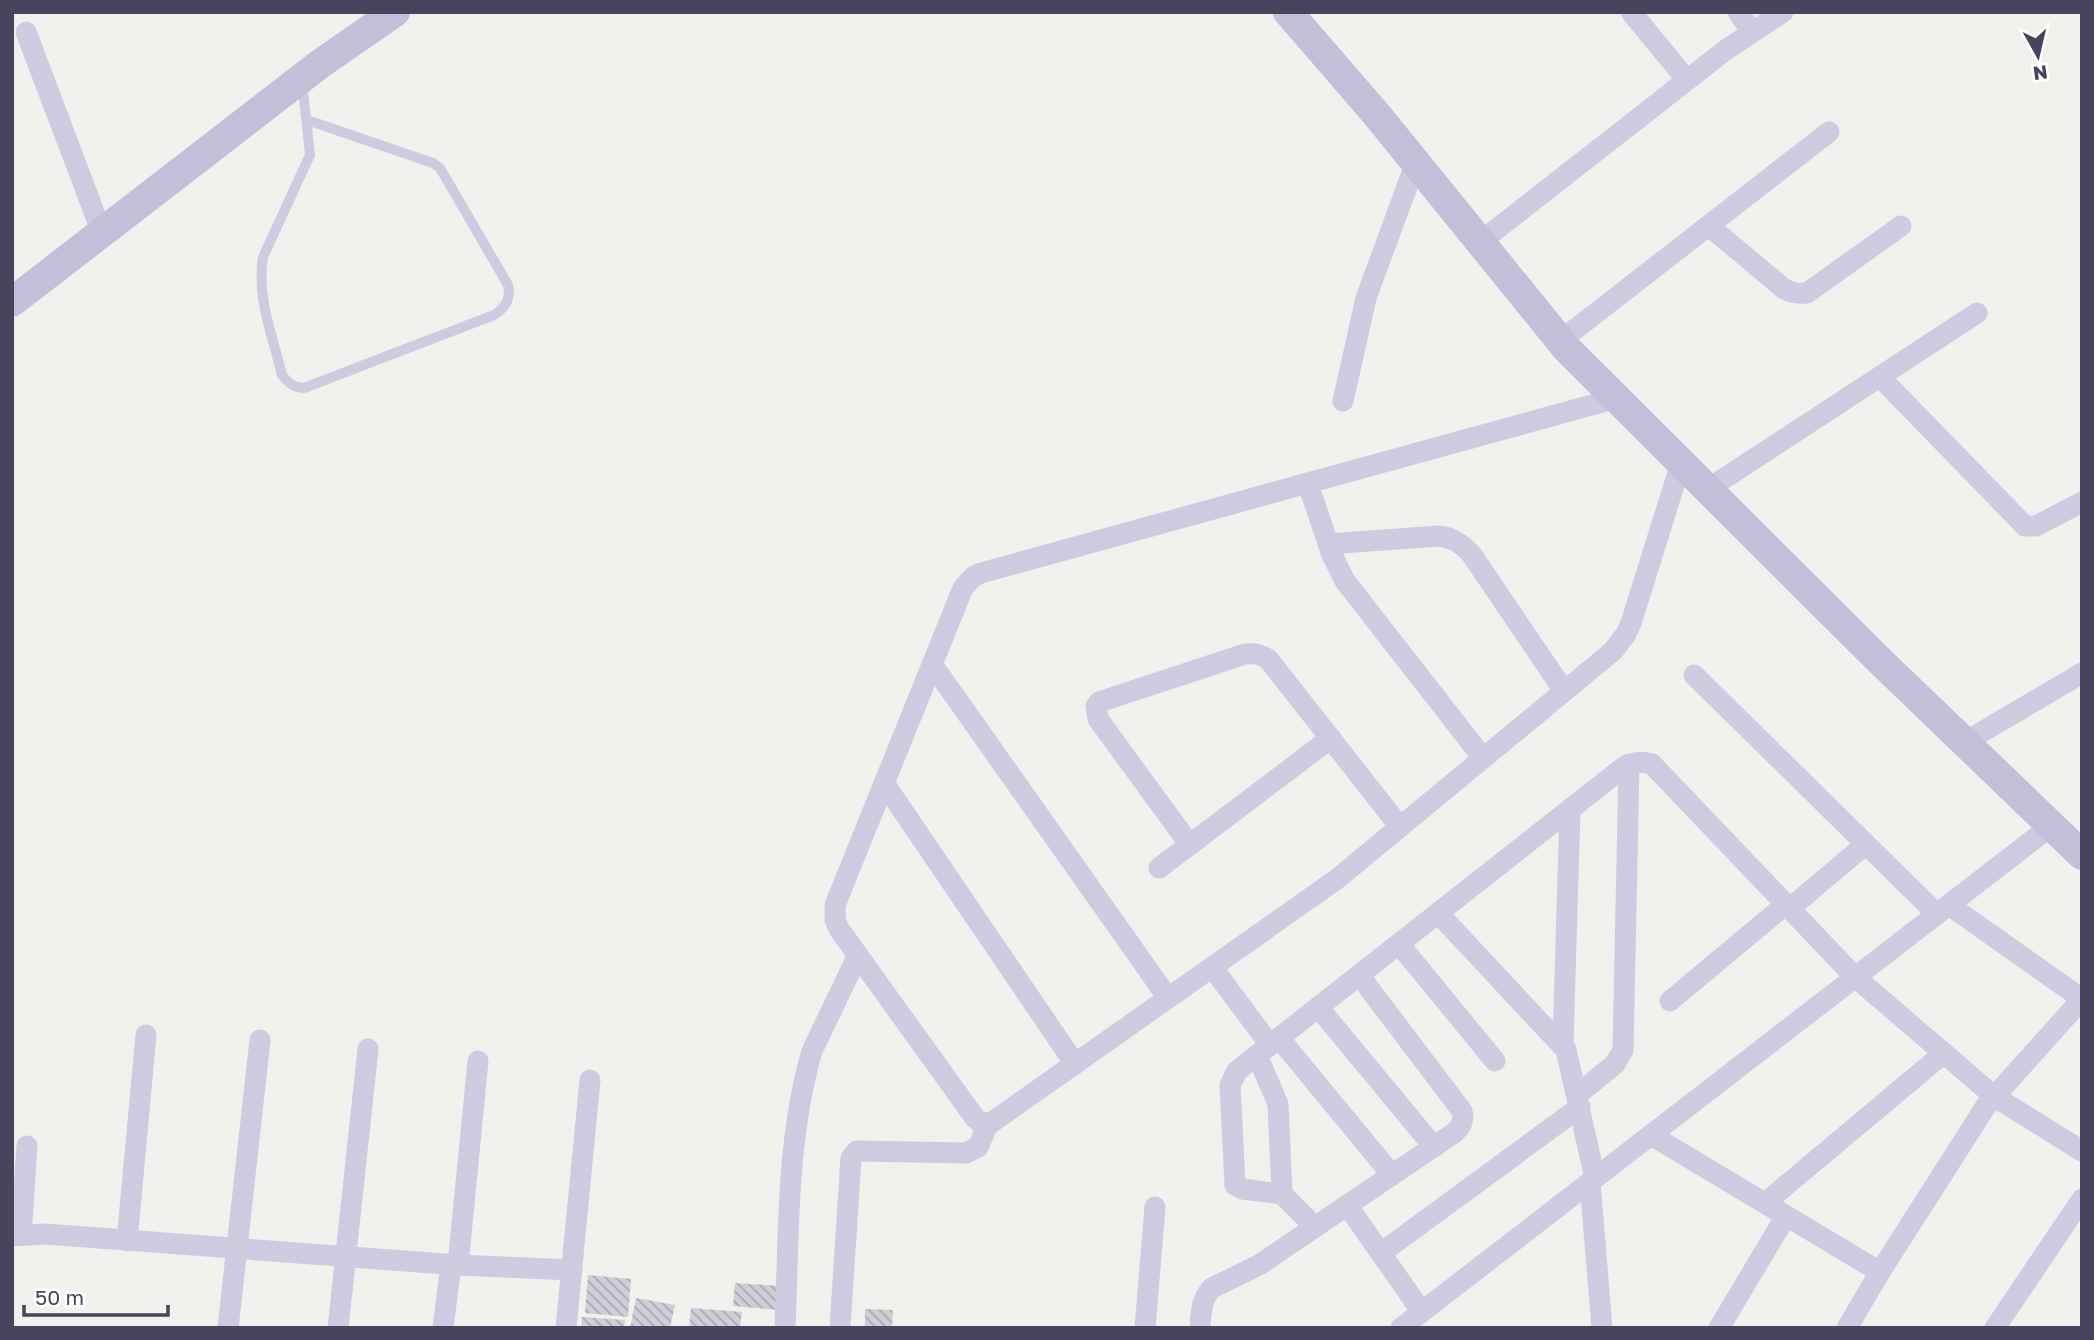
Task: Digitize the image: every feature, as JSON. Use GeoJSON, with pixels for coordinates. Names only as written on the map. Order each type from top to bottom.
{"type":"FeatureCollection","features":[{"type":"Feature","properties":{"kind":"street"},"geometry":{"type":"LineString","coordinates":[[13,299],[302,78],[395,12]]}},
{"type":"Feature","properties":{"kind":"street"},"geometry":{"type":"LineString","coordinates":[[1288,12],[1416,162],[1560,341],[2082,855]]}},
{"type":"Feature","properties":{"kind":"street"},"geometry":{"type":"LineString","coordinates":[[1631,12],[1686,80]]}},
{"type":"Feature","properties":{"kind":"street"},"geometry":{"type":"LineString","coordinates":[[1738,12],[1752,32]]}},
{"type":"Feature","properties":{"kind":"street"},"geometry":{"type":"LineString","coordinates":[[1480,242],[1686,80],[1783,12]]}},
{"type":"Feature","properties":{"kind":"street"},"geometry":{"type":"LineString","coordinates":[[26,32],[102,233]]}},
{"type":"Feature","properties":{"kind":"street"},"geometry":{"type":"LineString","coordinates":[[1560,341],[1829,132]]}},
{"type":"Feature","properties":{"kind":"street"},"geometry":{"type":"LineString","coordinates":[[1343,401],[1366,298],[1416,162]]}},
{"type":"Feature","properties":{"kind":"street"},"geometry":{"type":"LineString","coordinates":[[1709,226],[1783,288],[1801,294],[1807,293],[1901,226]]}},
{"type":"Feature","properties":{"kind":"street"},"geometry":{"type":"LineString","coordinates":[[1708,489],[1978,313]]}},
{"type":"Feature","properties":{"kind":"street"},"geometry":{"type":"LineString","coordinates":[[1880,377],[2025,526],[2036,526],[2082,502]]}},
{"type":"Feature","properties":{"kind":"street"},"geometry":{"type":"LineString","coordinates":[[988,1124],[975,1118],[835,920],[835,905],[963,588],[974,576],[1616,398]]}},
{"type":"Feature","properties":{"kind":"street"},"geometry":{"type":"LineString","coordinates":[[840,1328],[853,1153],[966,1153],[978,1147],[988,1124],[1337,879],[1613,651],[1626,634],[1681,463]]}},
{"type":"Feature","properties":{"kind":"street"},"geometry":{"type":"LineString","coordinates":[[1308,484],[1328,544],[1345,581],[1483,758]]}},
{"type":"Feature","properties":{"kind":"street"},"geometry":{"type":"LineString","coordinates":[[1328,544],[1439,536],[1452,538],[1472,555],[1564,691]]}},
{"type":"Feature","properties":{"kind":"street"},"geometry":{"type":"LineString","coordinates":[[1190,845],[1098,719],[1096,706],[1099,702],[1253,653],[1261,654],[1269,660],[1400,827]]}},
{"type":"Feature","properties":{"kind":"street"},"geometry":{"type":"LineString","coordinates":[[932,664],[1168,998]]}},
{"type":"Feature","properties":{"kind":"street"},"geometry":{"type":"LineString","coordinates":[[1965,742],[2082,673]]}},
{"type":"Feature","properties":{"kind":"street"},"geometry":{"type":"LineString","coordinates":[[1694,675],[1866,844],[1943,909],[2082,999],[1986,1106],[1847,1328]]}},
{"type":"Feature","properties":{"kind":"street"},"geometry":{"type":"LineString","coordinates":[[1159,868],[1331,738]]}},
{"type":"Feature","properties":{"kind":"street"},"geometry":{"type":"LineString","coordinates":[[1315,1227],[1282,1194],[1238,1188],[1233,1181],[1232,1077],[1570,809],[1629,764],[1642,762],[1651,764],[1855,977],[1995,1097],[2082,1151]]}},
{"type":"Feature","properties":{"kind":"street"},"geometry":{"type":"LineString","coordinates":[[1381,1253],[1579,1101],[1615,1064],[1623,1050],[1629,764]]}},
{"type":"Feature","properties":{"kind":"street"},"geometry":{"type":"LineString","coordinates":[[884,783],[1075,1063]]}},
{"type":"Feature","properties":{"kind":"street"},"geometry":{"type":"LineString","coordinates":[[1563,1044],[1570,809]]}},
{"type":"Feature","properties":{"kind":"street"},"geometry":{"type":"LineString","coordinates":[[1401,1328],[2051,826]]}},
{"type":"Feature","properties":{"kind":"street"},"geometry":{"type":"LineString","coordinates":[[1670,1001],[1866,844]]}},
{"type":"Feature","properties":{"kind":"street"},"geometry":{"type":"LineString","coordinates":[[1438,913],[1563,1044],[1569,1057],[1593,1180],[1602,1328]]}},
{"type":"Feature","properties":{"kind":"street"},"geometry":{"type":"LineString","coordinates":[[1399,944],[1495,1061]]}},
{"type":"Feature","properties":{"kind":"street"},"geometry":{"type":"LineString","coordinates":[[785,1328],[793,1148],[807,1066],[858,955]]}},
{"type":"Feature","properties":{"kind":"street"},"geometry":{"type":"LineString","coordinates":[[1212,967],[1269,1046],[1392,1175]]}},
{"type":"Feature","properties":{"kind":"street"},"geometry":{"type":"LineString","coordinates":[[1200,1328],[1202,1302],[1212,1288],[1250,1270],[1347,1206],[1460,1128],[1464,1120],[1462,1111],[1359,975]]}},
{"type":"Feature","properties":{"kind":"street"},"geometry":{"type":"LineString","coordinates":[[1318,1007],[1434,1147]]}},
{"type":"Feature","properties":{"kind":"street"},"geometry":{"type":"LineString","coordinates":[[127,1241],[146,1035]]}},
{"type":"Feature","properties":{"kind":"street"},"geometry":{"type":"LineString","coordinates":[[228,1328],[260,1040]]}},
{"type":"Feature","properties":{"kind":"street"},"geometry":{"type":"LineString","coordinates":[[1269,1046],[1278,1104],[1282,1194]]}},
{"type":"Feature","properties":{"kind":"street"},"geometry":{"type":"LineString","coordinates":[[338,1328],[368,1049]]}},
{"type":"Feature","properties":{"kind":"street"},"geometry":{"type":"LineString","coordinates":[[1765,1203],[1944,1053]]}},
{"type":"Feature","properties":{"kind":"street"},"geometry":{"type":"LineString","coordinates":[[443,1328],[454,1265],[478,1061]]}},
{"type":"Feature","properties":{"kind":"street"},"geometry":{"type":"LineString","coordinates":[[566,1328],[590,1080]]}},
{"type":"Feature","properties":{"kind":"street"},"geometry":{"type":"LineString","coordinates":[[1651,1135],[1880,1272]]}},
{"type":"Feature","properties":{"kind":"street"},"geometry":{"type":"LineString","coordinates":[[27,1146],[16,1236],[45,1234],[454,1265],[572,1270]]}},
{"type":"Feature","properties":{"kind":"street"},"geometry":{"type":"LineString","coordinates":[[1995,1328],[2082,1199]]}},
{"type":"Feature","properties":{"kind":"street"},"geometry":{"type":"LineString","coordinates":[[1347,1206],[1422,1311]]}},
{"type":"Feature","properties":{"kind":"street"},"geometry":{"type":"LineString","coordinates":[[1145,1328],[1154,1207]]}},
{"type":"Feature","properties":{"kind":"street"},"geometry":{"type":"LineString","coordinates":[[1719,1328],[1786,1216]]}},
{"type":"Feature","properties":{"kind":"lane"},"geometry":{"type":"LineString","coordinates":[[302,78],[310,155],[263,257],[260,273],[261,290],[282,375],[289,384],[304,388],[494,315],[504,308],[509,293],[508,285],[440,168],[433,163],[307,120]]}},
{"type":"Feature","properties":{"kind":"building"},"geometry":{"type":"Polygon","coordinates":[[[588,1275],[631,1279],[628,1317],[585,1313],[588,1275]]]}},
{"type":"Feature","properties":{"kind":"building"},"geometry":{"type":"Polygon","coordinates":[[[735,1283],[780,1286],[778,1310],[733,1306],[735,1283]]]}},
{"type":"Feature","properties":{"kind":"building"},"geometry":{"type":"Polygon","coordinates":[[[636,1298],[675,1305],[670,1328],[630,1328],[636,1298]]]}},
{"type":"Feature","properties":{"kind":"building"},"geometry":{"type":"Polygon","coordinates":[[[691,1308],[742,1312],[740,1328],[689,1328],[691,1308]]]}},
{"type":"Feature","properties":{"kind":"building"},"geometry":{"type":"Polygon","coordinates":[[[865,1309],[893,1310],[892,1328],[865,1328],[865,1309]]]}},
{"type":"Feature","properties":{"kind":"building"},"geometry":{"type":"Polygon","coordinates":[[[582,1317],[625,1320],[624,1328],[581,1328],[582,1317]]]}}]}
